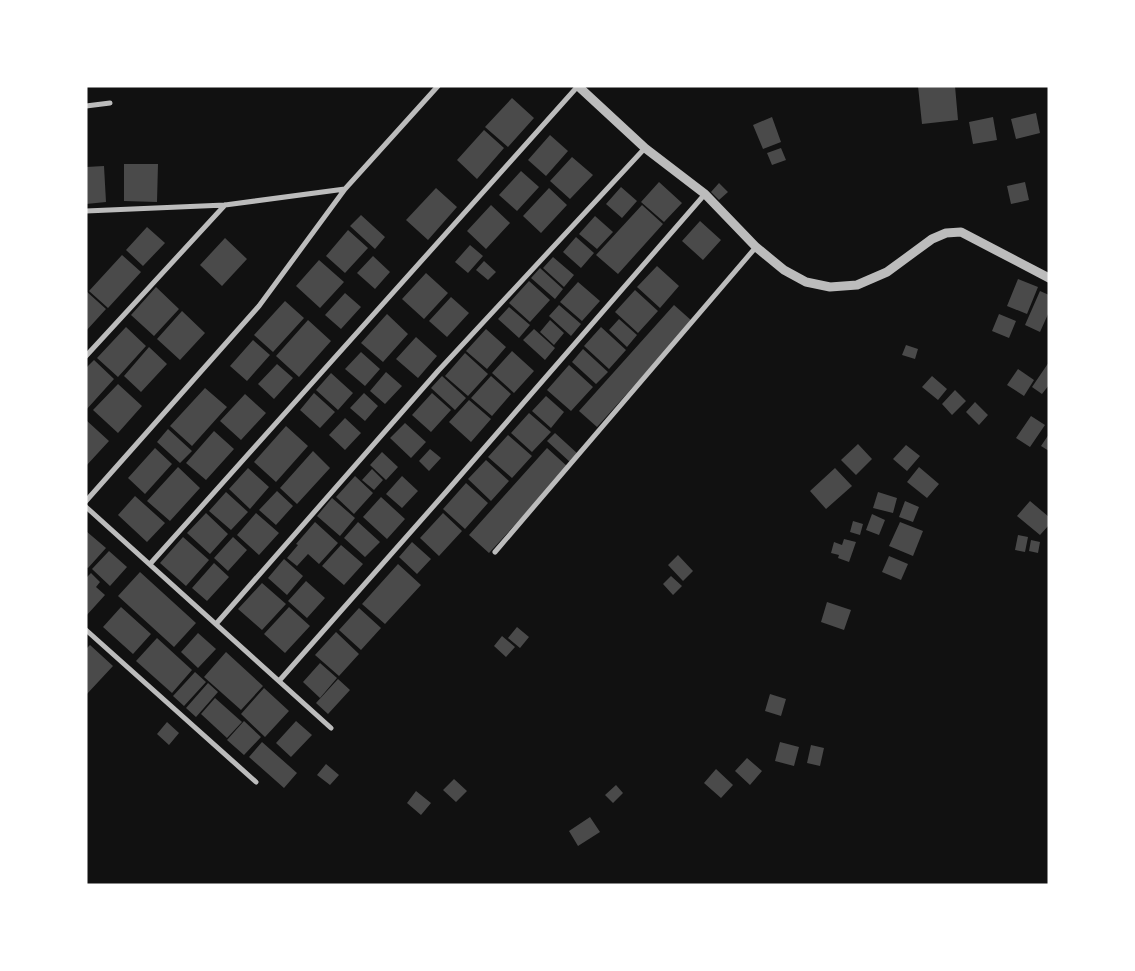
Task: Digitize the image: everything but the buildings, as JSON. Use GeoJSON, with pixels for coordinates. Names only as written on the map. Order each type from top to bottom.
{"type":"FeatureCollection","features":[{"type":"Feature","properties":{"kind":"street"},"geometry":{"type":"LineString","coordinates":[[86,501],[259,306],[345,189],[438,86]]}},
{"type":"Feature","properties":{"kind":"street"},"geometry":{"type":"LineString","coordinates":[[150,564],[578,86],[645,148],[705,194],[756,247],[784,270],[806,282],[830,287],[856,285],[887,272],[932,239],[946,232],[962,232],[1049,278]]}},
{"type":"Feature","properties":{"kind":"street"},"geometry":{"type":"LineString","coordinates":[[86,106],[110,102]]}},
{"type":"Feature","properties":{"kind":"street"},"geometry":{"type":"LineString","coordinates":[[216,624],[438,371],[645,148]]}},
{"type":"Feature","properties":{"kind":"street"},"geometry":{"type":"LineString","coordinates":[[86,211],[225,205],[345,189]]}},
{"type":"Feature","properties":{"kind":"street"},"geometry":{"type":"LineString","coordinates":[[279,681],[705,194]]}},
{"type":"Feature","properties":{"kind":"street"},"geometry":{"type":"LineString","coordinates":[[86,356],[225,205]]}},
{"type":"Feature","properties":{"kind":"street"},"geometry":{"type":"LineString","coordinates":[[495,552],[756,247]]}},
{"type":"Feature","properties":{"kind":"street"},"geometry":{"type":"LineString","coordinates":[[86,507],[331,728]]}},
{"type":"Feature","properties":{"kind":"street"},"geometry":{"type":"LineString","coordinates":[[86,630],[256,782]]}}]}
